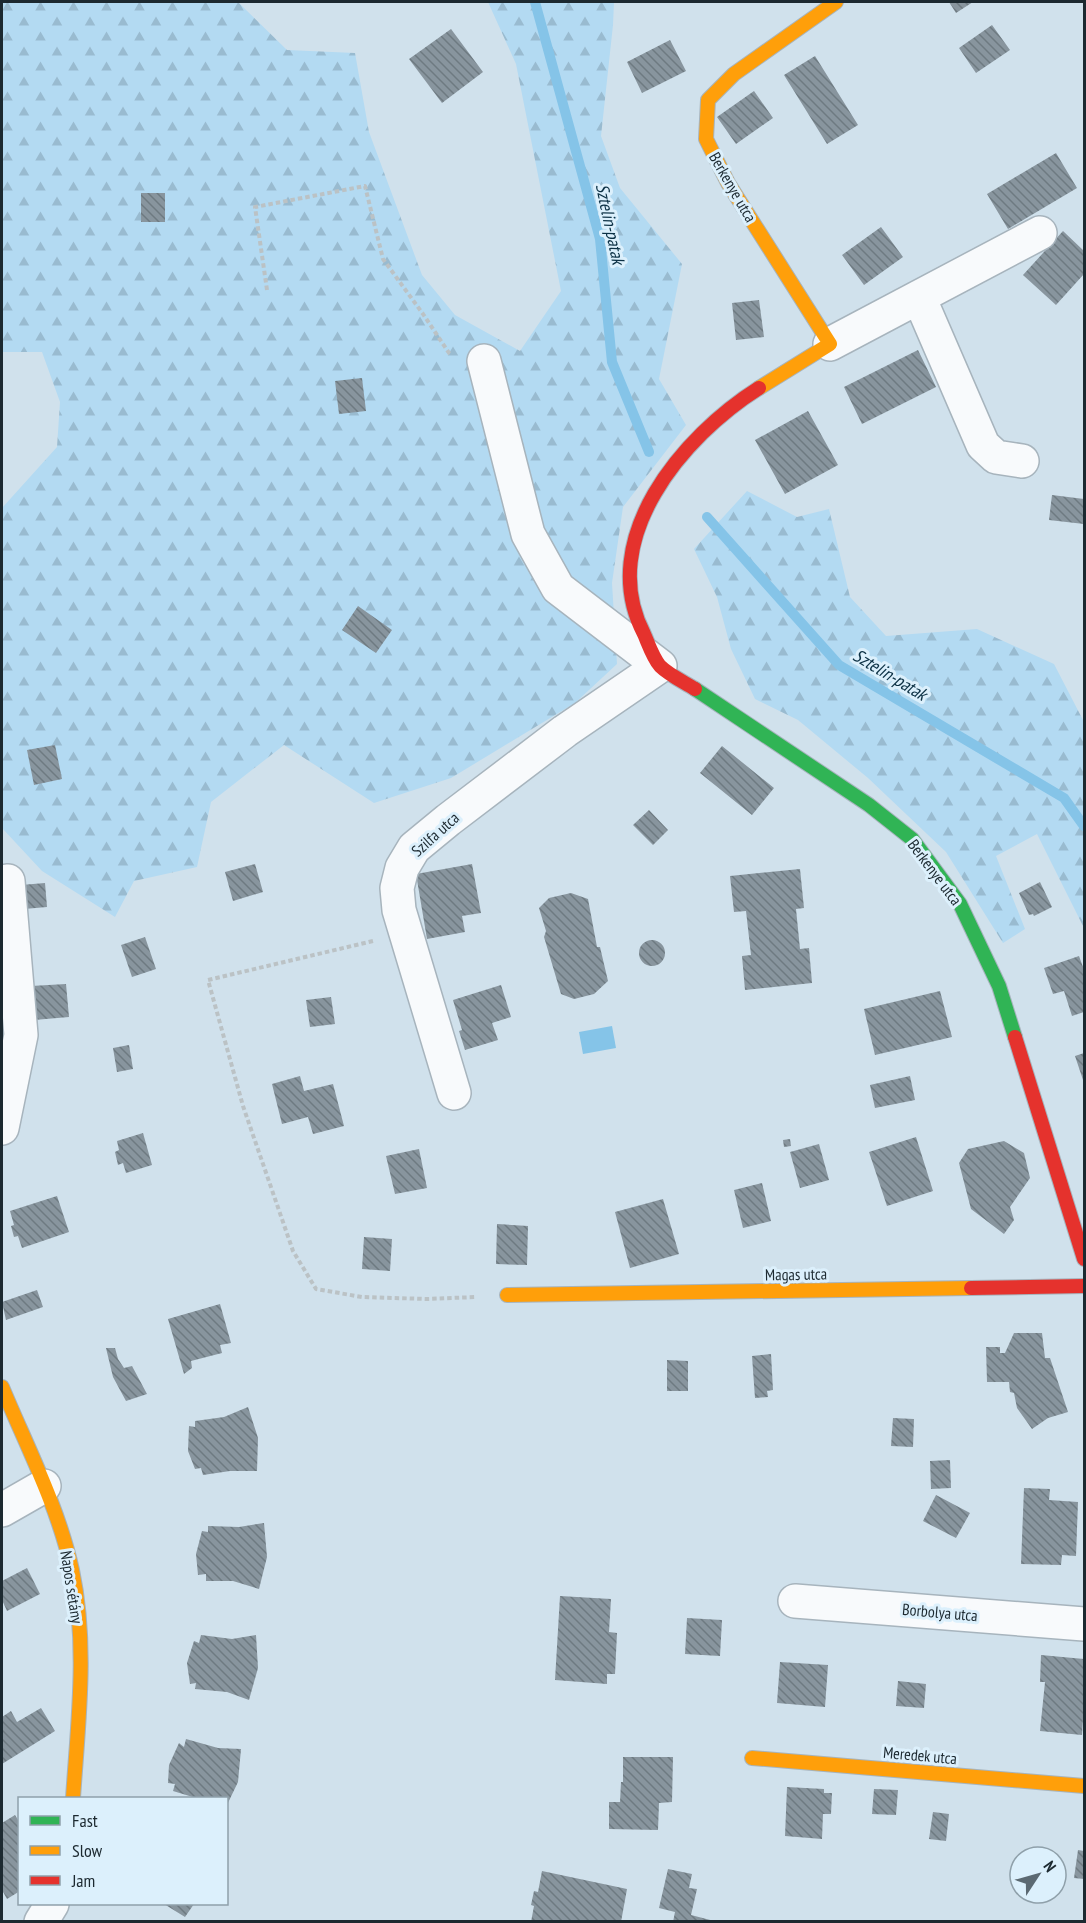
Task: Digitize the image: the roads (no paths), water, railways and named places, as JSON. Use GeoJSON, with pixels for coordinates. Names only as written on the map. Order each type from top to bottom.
{"type":"FeatureCollection","features":[{"type":"Feature","properties":{"kind":"street","name":"Berkenye utca"},"geometry":{"type":"LineString","coordinates":[[830,344],[728,183],[706,139],[708,100],[734,74],[836,2]]}},
{"type":"Feature","properties":{"kind":"street","name":"Berkenye utca"},"geometry":{"type":"LineString","coordinates":[[660,666],[637,621],[630,584],[631,549],[646,509],[673,466],[705,430],[742,399],[830,344],[1040,233]]}},
{"type":"Feature","properties":{"kind":"street"},"geometry":{"type":"LineString","coordinates":[[919,297],[983,445],[996,457],[1022,461]]}},
{"type":"Feature","properties":{"kind":"street","name":"Berkenye utca"},"geometry":{"type":"LineString","coordinates":[[485,366],[528,534],[558,588],[660,666],[869,805],[912,839],[960,904],[999,986],[1084,1259]]}},
{"type":"Feature","properties":{"kind":"street","name":"Szilfa utca"},"geometry":{"type":"LineString","coordinates":[[454,1093],[404,933],[397,888],[402,868],[414,848],[565,731],[660,666]]}},
{"type":"Feature","properties":{"kind":"street"},"geometry":{"type":"LineString","coordinates":[[2,1128],[21,1035],[8,880]]}},
{"type":"Feature","properties":{"kind":"street","name":"Magas utca"},"geometry":{"type":"LineString","coordinates":[[507,1295],[1084,1286]]}},
{"type":"Feature","properties":{"kind":"street","name":"Napos sétány"},"geometry":{"type":"LineString","coordinates":[[2,1388],[44,1486],[64,1540],[80,1621],[73,1797]]}},
{"type":"Feature","properties":{"kind":"street"},"geometry":{"type":"LineString","coordinates":[[2,1510],[44,1486]]}},
{"type":"Feature","properties":{"kind":"street","name":"Borbolya utca"},"geometry":{"type":"LineString","coordinates":[[795,1601],[1084,1624]]}},
{"type":"Feature","properties":{"kind":"street","name":"Meredek utca"},"geometry":{"type":"LineString","coordinates":[[752,1758],[1084,1786]]}},
{"type":"Feature","properties":{"kind":"street"},"geometry":{"type":"LineString","coordinates":[[41,1922],[51,1905]]}},
{"type":"Feature","properties":{"kind":"waterway","name":"Sztelin-patak"},"geometry":{"type":"LineString","coordinates":[[535,2],[600,239],[612,362],[649,452]]}},
{"type":"Feature","properties":{"kind":"waterway","name":"Sztelin-patak"},"geometry":{"type":"LineString","coordinates":[[707,517],[839,665],[1064,798],[1084,826]]}}]}
